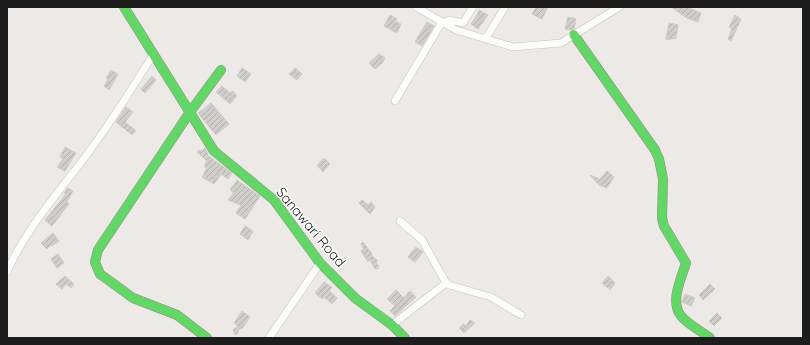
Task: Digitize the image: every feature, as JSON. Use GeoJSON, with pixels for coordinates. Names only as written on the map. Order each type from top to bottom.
{"type":"FeatureCollection","features":[{"type":"Feature","properties":{"kind":"street","name":"Sanawari Road"},"geometry":{"type":"LineString","coordinates":[[124,7],[214,150],[274,200],[320,263],[355,298],[392,325],[406,338]]}},
{"type":"Feature","properties":{"kind":"street"},"geometry":{"type":"LineString","coordinates":[[416,7],[456,30],[513,46],[561,43],[619,7]]}},
{"type":"Feature","properties":{"kind":"street"},"geometry":{"type":"LineString","coordinates":[[394,101],[443,22],[449,20],[463,23],[473,7]]}},
{"type":"Feature","properties":{"kind":"street"},"geometry":{"type":"LineString","coordinates":[[486,38],[505,7]]}},
{"type":"Feature","properties":{"kind":"street"},"geometry":{"type":"LineString","coordinates":[[574,35],[655,150],[659,159],[662,178],[663,222],[668,234],[684,256],[686,263],[676,298],[676,307],[682,317],[710,338]]}},
{"type":"Feature","properties":{"kind":"street"},"geometry":{"type":"LineString","coordinates":[[7,272],[20,246],[37,219],[92,148],[153,55]]}},
{"type":"Feature","properties":{"kind":"street"},"geometry":{"type":"LineString","coordinates":[[207,338],[192,324],[177,315],[133,298],[100,274],[95,262],[98,250],[190,112],[221,70]]}},
{"type":"Feature","properties":{"kind":"street"},"geometry":{"type":"LineString","coordinates":[[400,221],[425,244],[446,283],[454,288],[491,297],[521,315]]}},
{"type":"Feature","properties":{"kind":"street"},"geometry":{"type":"LineString","coordinates":[[269,338],[320,263]]}},
{"type":"Feature","properties":{"kind":"street"},"geometry":{"type":"LineString","coordinates":[[392,325],[446,283]]}},
{"type":"Feature","properties":{"kind":"building"},"geometry":{"type":"Polygon","coordinates":[[[536,7],[548,7],[542,19],[532,14],[536,7]]]}},
{"type":"Feature","properties":{"kind":"building"},"geometry":{"type":"Polygon","coordinates":[[[671,7],[686,7],[701,13],[698,22],[687,18],[671,7]]]}},
{"type":"Feature","properties":{"kind":"building"},"geometry":{"type":"Polygon","coordinates":[[[479,10],[488,15],[478,29],[471,24],[479,10]]]}},
{"type":"Feature","properties":{"kind":"building"},"geometry":{"type":"Polygon","coordinates":[[[390,15],[397,19],[395,21],[401,24],[397,33],[384,26],[390,15]]]}},
{"type":"Feature","properties":{"kind":"building"},"geometry":{"type":"Polygon","coordinates":[[[735,15],[741,19],[731,41],[728,39],[732,29],[729,27],[735,15]]]}},
{"type":"Feature","properties":{"kind":"building"},"geometry":{"type":"Polygon","coordinates":[[[568,17],[576,19],[574,29],[565,29],[568,17]]]}},
{"type":"Feature","properties":{"kind":"building"},"geometry":{"type":"Polygon","coordinates":[[[427,22],[434,26],[422,46],[415,42],[427,22]]]}},
{"type":"Feature","properties":{"kind":"building"},"geometry":{"type":"Polygon","coordinates":[[[669,23],[678,25],[676,38],[666,40],[669,23]]]}},
{"type":"Feature","properties":{"kind":"building"},"geometry":{"type":"Polygon","coordinates":[[[379,54],[385,58],[375,69],[369,63],[379,54]]]}},
{"type":"Feature","properties":{"kind":"building"},"geometry":{"type":"Polygon","coordinates":[[[242,68],[251,74],[245,82],[237,76],[242,68]]]}},
{"type":"Feature","properties":{"kind":"building"},"geometry":{"type":"Polygon","coordinates":[[[295,68],[302,74],[297,80],[289,74],[295,68]]]}},
{"type":"Feature","properties":{"kind":"building"},"geometry":{"type":"Polygon","coordinates":[[[111,70],[118,74],[109,90],[104,86],[108,79],[106,78],[111,70]]]}},
{"type":"Feature","properties":{"kind":"building"},"geometry":{"type":"Polygon","coordinates":[[[152,76],[156,80],[145,93],[141,89],[152,76]]]}},
{"type":"Feature","properties":{"kind":"building"},"geometry":{"type":"Polygon","coordinates":[[[222,86],[230,93],[233,91],[237,96],[230,104],[216,92],[222,86]]]}},
{"type":"Feature","properties":{"kind":"building"},"geometry":{"type":"Polygon","coordinates":[[[211,103],[229,124],[216,135],[198,113],[211,103]]]}},
{"type":"Feature","properties":{"kind":"building"},"geometry":{"type":"Polygon","coordinates":[[[126,107],[133,112],[125,122],[136,131],[132,135],[116,122],[126,107]]]}},
{"type":"Feature","properties":{"kind":"building"},"geometry":{"type":"Polygon","coordinates":[[[65,147],[76,153],[65,171],[57,167],[63,159],[60,157],[65,147]]]}},
{"type":"Feature","properties":{"kind":"building"},"geometry":{"type":"Polygon","coordinates":[[[205,148],[208,153],[207,155],[232,173],[228,179],[221,174],[214,184],[202,177],[207,168],[204,166],[207,161],[197,152],[199,150],[202,151],[205,148]]]}},
{"type":"Feature","properties":{"kind":"building"},"geometry":{"type":"Polygon","coordinates":[[[324,158],[330,164],[323,172],[317,165],[324,158]]]}},
{"type":"Feature","properties":{"kind":"building"},"geometry":{"type":"Polygon","coordinates":[[[607,171],[614,177],[607,188],[599,185],[590,175],[600,179],[607,171]]]}},
{"type":"Feature","properties":{"kind":"building"},"geometry":{"type":"Polygon","coordinates":[[[237,180],[260,196],[245,219],[236,213],[241,205],[228,200],[234,193],[230,190],[237,180]]]}},
{"type":"Feature","properties":{"kind":"building"},"geometry":{"type":"Polygon","coordinates":[[[68,188],[73,191],[67,202],[69,204],[52,226],[45,220],[66,194],[64,193],[68,188]]]}},
{"type":"Feature","properties":{"kind":"building"},"geometry":{"type":"Polygon","coordinates":[[[362,200],[368,205],[371,202],[375,207],[370,214],[359,203],[362,200]]]}},
{"type":"Feature","properties":{"kind":"building"},"geometry":{"type":"Polygon","coordinates":[[[245,226],[253,231],[248,240],[240,234],[245,226]]]}},
{"type":"Feature","properties":{"kind":"building"},"geometry":{"type":"Polygon","coordinates":[[[53,233],[59,241],[47,249],[41,243],[53,233]]]}},
{"type":"Feature","properties":{"kind":"building"},"geometry":{"type":"Polygon","coordinates":[[[363,242],[372,254],[371,255],[378,261],[376,262],[379,267],[378,269],[375,269],[369,259],[368,262],[361,251],[364,249],[361,244],[363,242]]]}},
{"type":"Feature","properties":{"kind":"building"},"geometry":{"type":"Polygon","coordinates":[[[416,247],[423,252],[415,262],[408,257],[416,247]]]}},
{"type":"Feature","properties":{"kind":"building"},"geometry":{"type":"Polygon","coordinates":[[[58,254],[64,263],[57,268],[51,259],[58,254]]]}},
{"type":"Feature","properties":{"kind":"building"},"geometry":{"type":"Polygon","coordinates":[[[65,276],[74,284],[71,288],[66,284],[62,289],[56,284],[65,276]]]}},
{"type":"Feature","properties":{"kind":"building"},"geometry":{"type":"Polygon","coordinates":[[[608,276],[615,283],[610,290],[602,283],[608,276]]]}},
{"type":"Feature","properties":{"kind":"building"},"geometry":{"type":"Polygon","coordinates":[[[324,282],[332,287],[329,291],[337,298],[332,304],[324,297],[322,299],[315,293],[324,282]]]}},
{"type":"Feature","properties":{"kind":"building"},"geometry":{"type":"Polygon","coordinates":[[[710,284],[715,289],[703,300],[699,295],[710,284]]]}},
{"type":"Feature","properties":{"kind":"building"},"geometry":{"type":"Polygon","coordinates":[[[396,290],[404,298],[410,291],[416,297],[395,316],[390,311],[395,306],[387,299],[396,290]]]}},
{"type":"Feature","properties":{"kind":"building"},"geometry":{"type":"Polygon","coordinates":[[[685,294],[695,298],[691,306],[682,302],[685,294]]]}},
{"type":"Feature","properties":{"kind":"building"},"geometry":{"type":"Polygon","coordinates":[[[242,311],[250,317],[242,329],[240,328],[235,335],[233,330],[238,326],[234,323],[242,311]]]}},
{"type":"Feature","properties":{"kind":"building"},"geometry":{"type":"Polygon","coordinates":[[[717,313],[722,318],[714,326],[709,321],[717,313]]]}},
{"type":"Feature","properties":{"kind":"building"},"geometry":{"type":"Polygon","coordinates":[[[470,320],[475,323],[464,333],[459,328],[463,324],[466,326],[470,320]]]}},
{"type":"Feature","properties":{"kind":"traffic: fast"},"geometry":{"type":"LineString","coordinates":[[124,7],[214,151],[274,200],[320,263],[355,298],[392,325],[405,338]]}},
{"type":"Feature","properties":{"kind":"traffic: fast"},"geometry":{"type":"LineString","coordinates":[[574,35],[655,150],[659,159],[663,179],[662,218],[664,226],[686,263],[677,291],[676,305],[678,311],[688,323],[710,338]]}},
{"type":"Feature","properties":{"kind":"traffic: fast"},"geometry":{"type":"LineString","coordinates":[[207,338],[177,315],[133,298],[100,274],[95,262],[98,250],[190,112],[221,70]]}}]}
